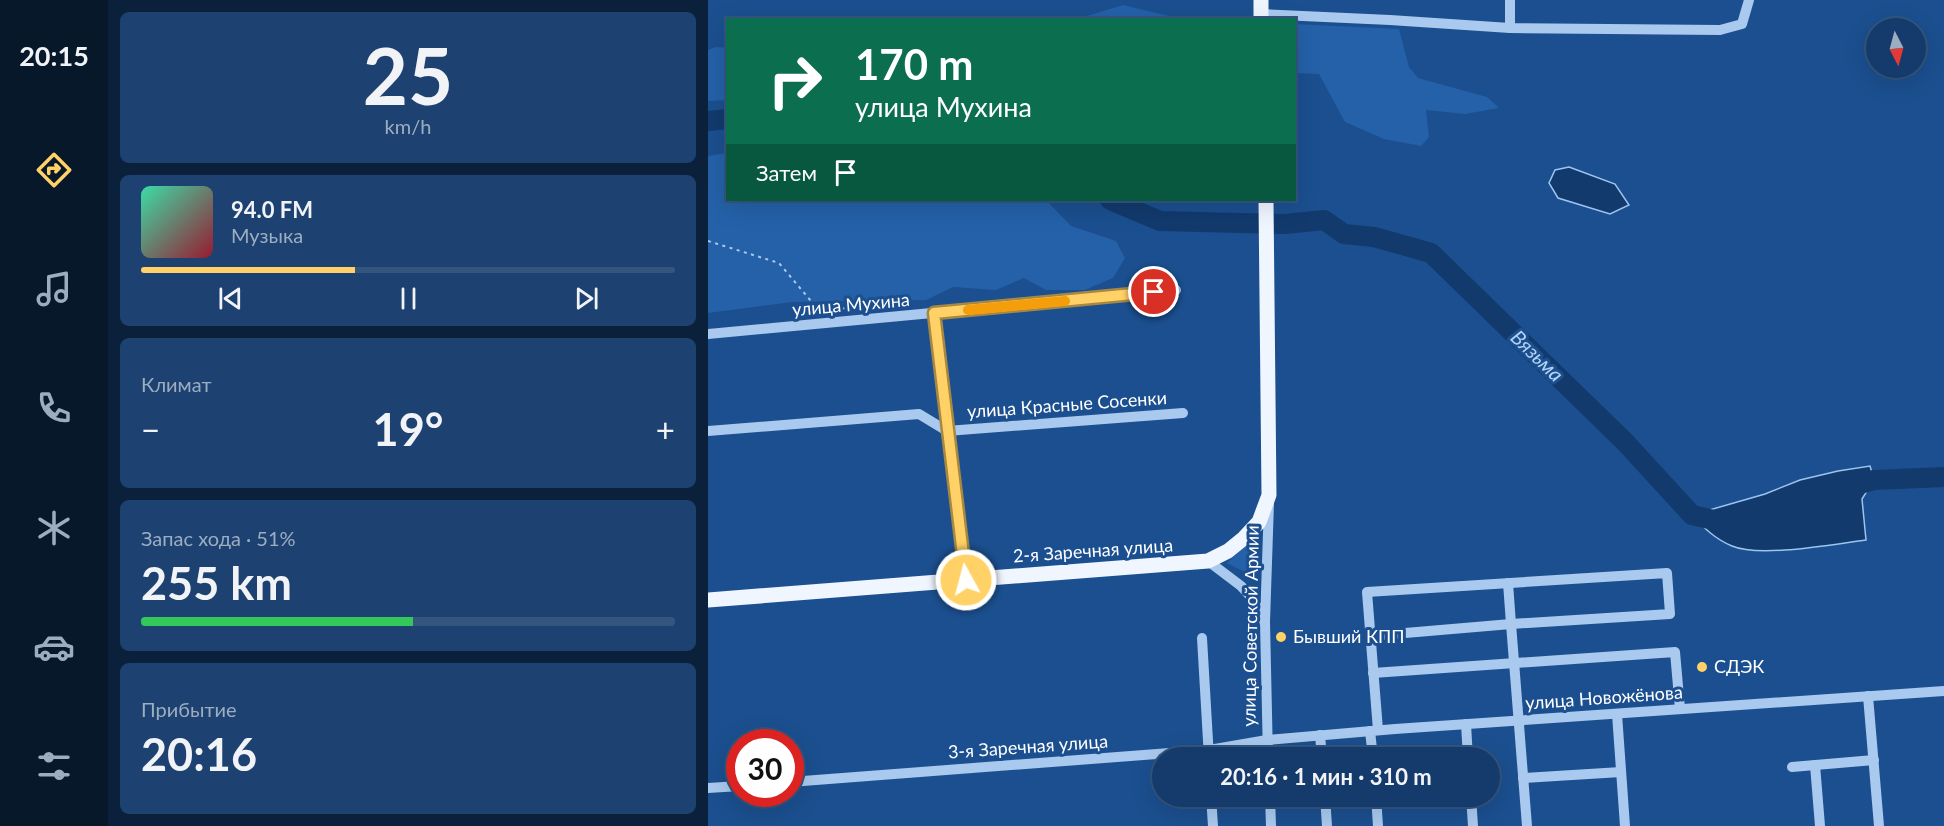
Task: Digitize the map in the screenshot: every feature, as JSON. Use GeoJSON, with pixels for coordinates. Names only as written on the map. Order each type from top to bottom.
{"type":"FeatureCollection","features":[{"type":"Feature","properties":{"kind":"main road"},"geometry":{"type":"LineString","coordinates":[[1266,201],[1269,495]]}},
{"type":"Feature","properties":{"kind":"main road","name":"2-я Заречная улица"},"geometry":{"type":"LineString","coordinates":[[708,600],[1208,561],[1228,551],[1244,538],[1258,522],[1269,495]]}},
{"type":"Feature","properties":{"kind":"street"},"geometry":{"type":"LineString","coordinates":[[1510,0],[1510,28]]}},
{"type":"Feature","properties":{"kind":"street"},"geometry":{"type":"LineString","coordinates":[[1261,11],[1510,28],[1720,30],[1742,24],[1749,0]]}},
{"type":"Feature","properties":{"kind":"street","name":"улица Мухина"},"geometry":{"type":"LineString","coordinates":[[708,334],[1176,290]]}},
{"type":"Feature","properties":{"kind":"street"},"geometry":{"type":"LineString","coordinates":[[934,313],[966,580]]}},
{"type":"Feature","properties":{"kind":"street","name":"улица Красные Сосенки"},"geometry":{"type":"LineString","coordinates":[[708,431],[919,414],[947,430],[1183,413]]}},
{"type":"Feature","properties":{"kind":"street","name":"улица Советской Армии"},"geometry":{"type":"LineString","coordinates":[[1267,747],[1265,622],[1269,495]]}},
{"type":"Feature","properties":{"kind":"street"},"geometry":{"type":"LineString","coordinates":[[1208,561],[1241,586],[1253,599],[1265,622]]}},
{"type":"Feature","properties":{"kind":"street"},"geometry":{"type":"LineString","coordinates":[[1370,636],[1670,614],[1667,573],[1367,592],[1370,636],[1373,673],[1373,747]]}},
{"type":"Feature","properties":{"kind":"street"},"geometry":{"type":"LineString","coordinates":[[1508,583],[1527,826]]}},
{"type":"Feature","properties":{"kind":"street"},"geometry":{"type":"LineString","coordinates":[[1202,638],[1209,747]]}},
{"type":"Feature","properties":{"kind":"street"},"geometry":{"type":"LineString","coordinates":[[1373,673],[1675,652],[1680,709]]}},
{"type":"Feature","properties":{"kind":"street","name":"улица Новожёнова"},"geometry":{"type":"LineString","coordinates":[[1267,740],[1518,720],[1944,691]]}},
{"type":"Feature","properties":{"kind":"street"},"geometry":{"type":"LineString","coordinates":[[1868,696],[1879,826]]}},
{"type":"Feature","properties":{"kind":"street"},"geometry":{"type":"LineString","coordinates":[[1617,714],[1625,826]]}},
{"type":"Feature","properties":{"kind":"street"},"geometry":{"type":"LineString","coordinates":[[1466,724],[1467,747]]}},
{"type":"Feature","properties":{"kind":"street"},"geometry":{"type":"LineString","coordinates":[[1320,735],[1321,747]]}},
{"type":"Feature","properties":{"kind":"street","name":"3-я Заречная улица"},"geometry":{"type":"LineString","coordinates":[[1238,747],[1267,740]]}},
{"type":"Feature","properties":{"kind":"street","name":"3-я Заречная улица"},"geometry":{"type":"LineString","coordinates":[[804,781],[1152,758]]}},
{"type":"Feature","properties":{"kind":"street"},"geometry":{"type":"LineString","coordinates":[[1792,767],[1874,760]]}},
{"type":"Feature","properties":{"kind":"street"},"geometry":{"type":"LineString","coordinates":[[1815,765],[1820,826]]}},
{"type":"Feature","properties":{"kind":"street"},"geometry":{"type":"LineString","coordinates":[[1523,778],[1621,772]]}},
{"type":"Feature","properties":{"kind":"street"},"geometry":{"type":"LineString","coordinates":[[708,788],[726,787]]}},
{"type":"Feature","properties":{"kind":"street"},"geometry":{"type":"LineString","coordinates":[[1212,807],[1213,826]]}},
{"type":"Feature","properties":{"kind":"street"},"geometry":{"type":"LineString","coordinates":[[1270,807],[1271,826]]}},
{"type":"Feature","properties":{"kind":"street"},"geometry":{"type":"LineString","coordinates":[[1326,807],[1327,826]]}},
{"type":"Feature","properties":{"kind":"street"},"geometry":{"type":"LineString","coordinates":[[1377,807],[1378,826]]}},
{"type":"Feature","properties":{"kind":"street"},"geometry":{"type":"LineString","coordinates":[[1472,807],[1473,826]]}},
{"type":"Feature","properties":{"kind":"path"},"geometry":{"type":"LineString","coordinates":[[708,241],[778,263],[816,307],[863,309]]}},
{"type":"Feature","properties":{"kind":"shaded area"},"geometry":{"type":"Polygon","coordinates":[[[1123,5],[1173,17],[1228,18],[1080,18],[1123,5]]]}},
{"type":"Feature","properties":{"kind":"shaded area"},"geometry":{"type":"Polygon","coordinates":[[[1296,24],[1399,29],[1409,67],[1418,78],[1487,97],[1499,108],[1465,114],[1426,110],[1429,137],[1421,146],[1384,139],[1345,122],[1319,74],[1296,73],[1296,24]]]}},
{"type":"Feature","properties":{"kind":"shaded area"},"geometry":{"type":"Polygon","coordinates":[[[716,47],[726,48],[726,100],[708,101],[708,50],[716,47]]]}},
{"type":"Feature","properties":{"kind":"shaded area"},"geometry":{"type":"Polygon","coordinates":[[[726,153],[726,201],[1047,201],[1071,226],[1116,241],[1125,258],[1113,278],[1085,290],[1046,290],[1024,278],[996,290],[953,287],[926,300],[792,302],[708,313],[708,156],[726,153]]]}},
{"type":"Feature","properties":{"kind":"shaded area"},"geometry":{"type":"Polygon","coordinates":[[[1569,167],[1615,184],[1629,205],[1610,214],[1558,198],[1549,183],[1555,170],[1569,167]]]}},
{"type":"Feature","properties":{"kind":"shaded area"},"geometry":{"type":"Polygon","coordinates":[[[1870,466],[1874,480],[1862,499],[1866,540],[1798,549],[1760,551],[1744,549],[1720,540],[1692,515],[1765,494],[1800,480],[1870,466]]]}},
{"type":"Feature","properties":{"kind":"shaded area"},"geometry":{"type":"Polygon","coordinates":[[[1257,535],[1255,577],[1227,563],[1257,535]]]}},
{"type":"Feature","properties":{"kind":"waterway","name":"Вязьма"},"geometry":{"type":"LineString","coordinates":[[708,121],[726,119]]}},
{"type":"Feature","properties":{"kind":"waterway","name":"Вязьма"},"geometry":{"type":"LineString","coordinates":[[1112,201],[1160,221],[1285,224],[1324,220],[1344,234],[1374,237],[1431,253],[1625,442],[1692,515],[1718,521]]}},
{"type":"Feature","properties":{"kind":"waterway","name":"Вязьма"},"geometry":{"type":"LineString","coordinates":[[1849,487],[1874,480],[1944,477]]}},
{"type":"Feature","properties":{"kind":"slow traffic"},"geometry":{"type":"LineString","coordinates":[[968,310],[1065,301]]}},
{"type":"Feature","properties":{"kind":"place","name":"Бывший КПП"},"geometry":{"type":"Point","coordinates":[1281,637]}},
{"type":"Feature","properties":{"kind":"place","name":"СДЭК"},"geometry":{"type":"Point","coordinates":[1702,667]}},
{"type":"Feature","properties":{"kind":"route"},"geometry":{"type":"LineString","coordinates":[[966,580],[934,313],[1154,292]]}}]}
